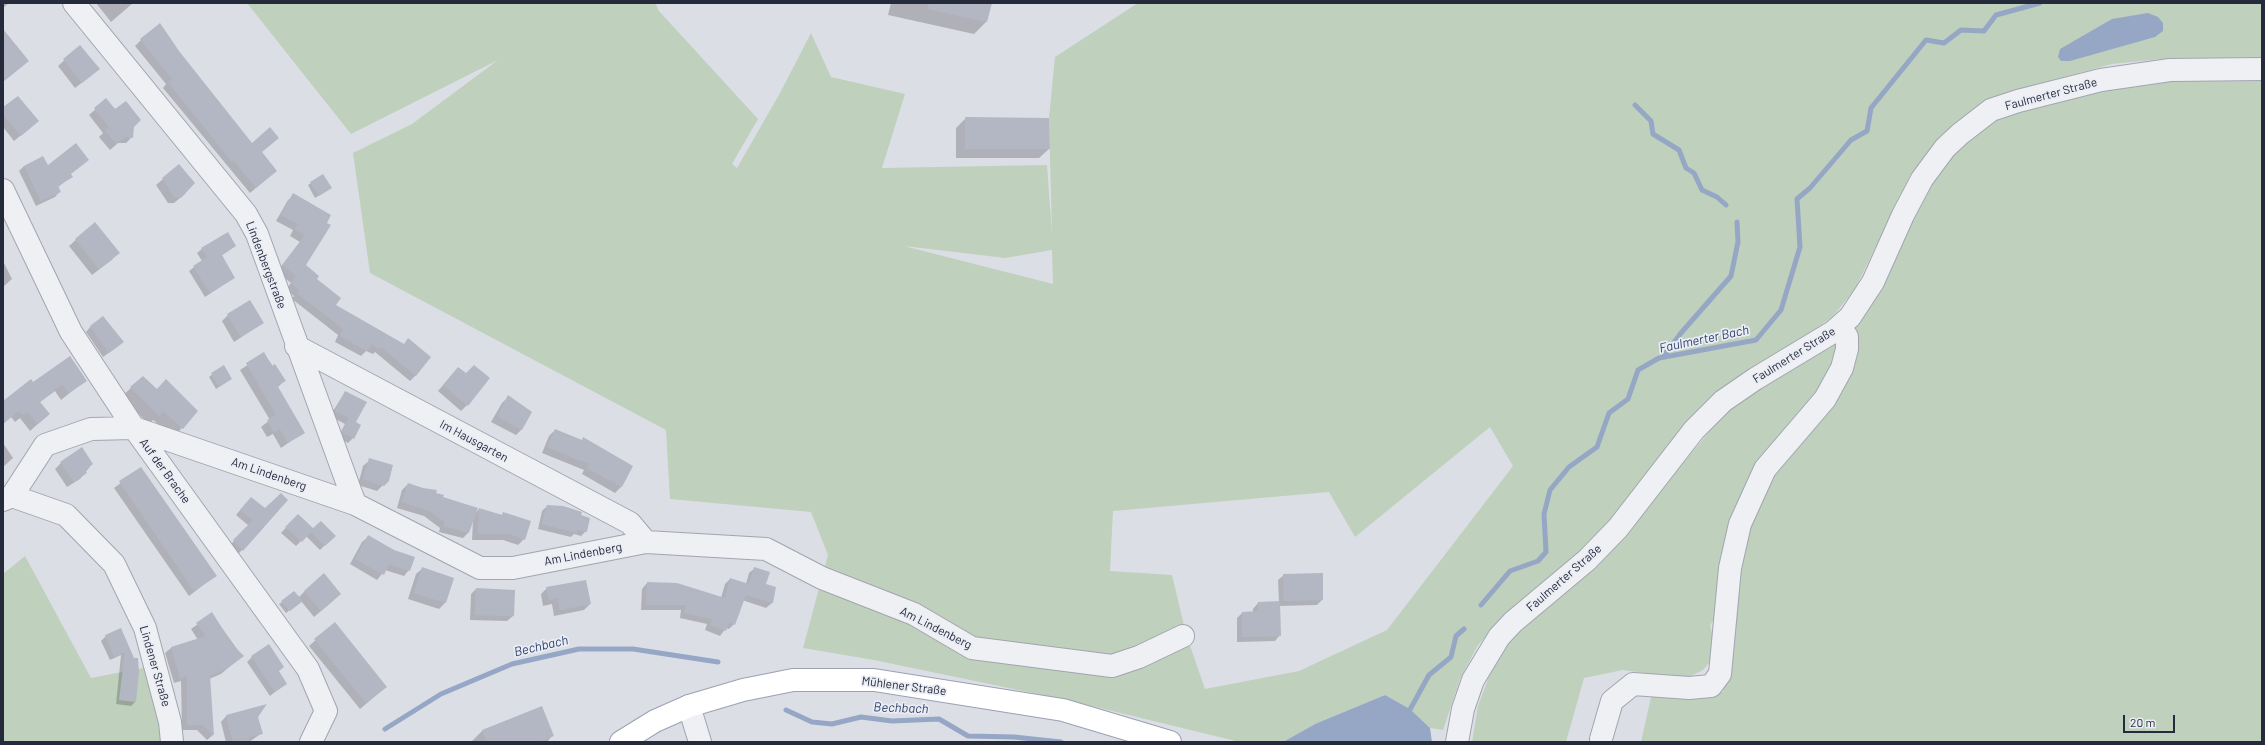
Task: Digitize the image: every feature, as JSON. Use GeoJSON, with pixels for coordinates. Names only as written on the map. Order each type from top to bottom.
{"type":"FeatureCollection","features":[{"type":"Feature","properties":{"kind":"main road","name":"Mühlener Straße"},"geometry":{"type":"LineString","coordinates":[[621,742],[655,721],[689,706],[743,690],[793,680],[874,680],[1063,710],[1170,742]]}},
{"type":"Feature","properties":{"kind":"street","name":"Lindenbergstraße"},"geometry":{"type":"LineString","coordinates":[[74,3],[246,214],[257,234],[296,346],[355,504]]}},
{"type":"Feature","properties":{"kind":"street","name":"Faulmerter Straße"},"geometry":{"type":"LineString","coordinates":[[1457,742],[1463,709],[1473,680],[1499,636],[1513,622],[1587,560],[1618,528],[1660,476],[1694,430],[1723,401],[1840,326],[1850,317],[1873,282],[1903,215],[1933,162],[1960,134],[1991,110],[2018,100],[2100,80],[2170,70],[2262,69]]}},
{"type":"Feature","properties":{"kind":"street","name":"Auf der Brache"},"geometry":{"type":"LineString","coordinates":[[3,190],[11,225],[72,332],[134,428],[308,669],[326,711],[311,742]]}},
{"type":"Feature","properties":{"kind":"street"},"geometry":{"type":"LineString","coordinates":[[1601,739],[1612,701],[1633,684],[1689,688],[1711,686],[1720,674],[1730,568],[1740,524],[1766,469],[1825,399],[1842,368],[1847,349],[1847,338],[1840,326]]}},
{"type":"Feature","properties":{"kind":"street","name":"Im Hausgarten"},"geometry":{"type":"LineString","coordinates":[[296,346],[630,523],[646,542]]}},
{"type":"Feature","properties":{"kind":"street","name":"Am Lindenberg"},"geometry":{"type":"LineString","coordinates":[[8,498],[45,445],[91,429],[134,428],[355,504],[480,568],[513,568],[646,542],[766,549],[822,578],[914,614],[972,648],[1112,666],[1139,657],[1183,636]]}},
{"type":"Feature","properties":{"kind":"street","name":"Lindener Straße"},"geometry":{"type":"LineString","coordinates":[[8,498],[66,515],[114,564],[145,628],[170,722],[172,742]]}},
{"type":"Feature","properties":{"kind":"street"},"geometry":{"type":"LineString","coordinates":[[689,706],[700,742]]}},
{"type":"Feature","properties":{"kind":"green space"},"geometry":{"type":"Polygon","coordinates":[[[247,3],[655,3],[659,11],[758,119],[732,164],[737,168],[780,93],[811,33],[831,77],[905,94],[882,168],[1047,165],[1052,234],[1049,118],[1055,57],[1138,3],[2262,3],[2262,60],[2161,59],[2112,64],[2038,84],[1987,103],[1943,136],[1921,160],[1910,176],[1855,289],[1833,316],[1808,335],[1627,505],[1584,549],[1509,612],[1478,645],[1460,679],[1443,730],[1430,728],[1410,709],[1385,695],[1315,724],[1283,742],[1240,742],[1071,701],[874,660],[803,648],[828,555],[811,512],[670,499],[666,430],[370,273],[353,153],[412,124],[498,60],[351,134],[247,3]],[[904,246],[1053,284],[1052,250],[1005,258],[904,246]],[[1490,427],[1355,537],[1329,492],[1113,511],[1110,571],[1172,575],[1186,634],[1205,689],[1299,671],[1387,630],[1513,466],[1490,427]]]}},
{"type":"Feature","properties":{"kind":"green space"},"geometry":{"type":"Polygon","coordinates":[[[2262,74],[2262,742],[1641,742],[1652,693],[1723,692],[1738,590],[1710,625],[1717,653],[1703,670],[1685,679],[1623,670],[1584,678],[1566,742],[1472,742],[1478,706],[1491,671],[1511,636],[1652,500],[1725,413],[1826,344],[1934,169],[1982,121],[2139,80],[2262,74]]]}},
{"type":"Feature","properties":{"kind":"green space"},"geometry":{"type":"Polygon","coordinates":[[[25,556],[91,678],[148,667],[166,742],[3,742],[3,574],[25,556]]]}},
{"type":"Feature","properties":{"kind":"water"},"geometry":{"type":"Polygon","coordinates":[[[2148,13],[2158,17],[2163,23],[2163,31],[2155,37],[2070,61],[2061,61],[2058,57],[2060,49],[2112,19],[2148,13]]]}},
{"type":"Feature","properties":{"kind":"water"},"geometry":{"type":"Polygon","coordinates":[[[1385,695],[1410,709],[1430,728],[1432,742],[1283,742],[1315,724],[1385,695]]]}},
{"type":"Feature","properties":{"kind":"building"},"geometry":{"type":"Polygon","coordinates":[[[929,3],[992,3],[987,22],[928,9],[929,3]]]}},
{"type":"Feature","properties":{"kind":"building"},"geometry":{"type":"Polygon","coordinates":[[[160,23],[179,51],[252,143],[270,127],[279,138],[262,152],[277,171],[256,188],[234,161],[232,162],[168,82],[172,79],[140,39],[160,23]]]}},
{"type":"Feature","properties":{"kind":"building"},"geometry":{"type":"Polygon","coordinates":[[[3,29],[29,61],[3,82],[3,29]]]}},
{"type":"Feature","properties":{"kind":"building"},"geometry":{"type":"Polygon","coordinates":[[[80,45],[100,69],[82,83],[63,59],[80,45]]]}},
{"type":"Feature","properties":{"kind":"building"},"geometry":{"type":"Polygon","coordinates":[[[18,96],[39,121],[21,136],[3,114],[3,107],[18,96]]]}},
{"type":"Feature","properties":{"kind":"building"},"geometry":{"type":"Polygon","coordinates":[[[106,98],[115,109],[126,101],[141,120],[134,127],[133,138],[126,137],[116,144],[105,130],[109,127],[94,108],[106,98]]]}},
{"type":"Feature","properties":{"kind":"building"},"geometry":{"type":"Polygon","coordinates":[[[965,117],[1049,118],[1050,149],[965,149],[965,117]]]}},
{"type":"Feature","properties":{"kind":"building"},"geometry":{"type":"Polygon","coordinates":[[[76,143],[89,160],[71,174],[73,177],[58,186],[61,192],[41,201],[24,166],[43,156],[48,165],[76,143]]]}},
{"type":"Feature","properties":{"kind":"building"},"geometry":{"type":"Polygon","coordinates":[[[179,164],[195,183],[181,198],[174,197],[162,178],[179,164]]]}},
{"type":"Feature","properties":{"kind":"building"},"geometry":{"type":"Polygon","coordinates":[[[323,174],[332,188],[319,196],[310,182],[323,174]]]}},
{"type":"Feature","properties":{"kind":"building"},"geometry":{"type":"Polygon","coordinates":[[[293,193],[331,215],[327,223],[331,225],[306,265],[319,276],[317,279],[341,298],[336,305],[404,344],[408,338],[431,357],[416,376],[381,347],[379,349],[371,344],[367,351],[340,336],[343,329],[297,293],[299,290],[291,283],[296,276],[282,265],[305,235],[295,230],[298,224],[281,215],[293,193]]]}},
{"type":"Feature","properties":{"kind":"building"},"geometry":{"type":"Polygon","coordinates":[[[95,222],[120,253],[99,269],[75,239],[95,222]]]}},
{"type":"Feature","properties":{"kind":"building"},"geometry":{"type":"Polygon","coordinates":[[[228,232],[236,246],[222,255],[235,278],[210,293],[193,266],[207,257],[201,248],[228,232]]]}},
{"type":"Feature","properties":{"kind":"building"},"geometry":{"type":"Polygon","coordinates":[[[250,300],[264,323],[241,337],[227,314],[250,300]]]}},
{"type":"Feature","properties":{"kind":"building"},"geometry":{"type":"Polygon","coordinates":[[[103,316],[124,342],[109,353],[90,326],[103,316]]]}},
{"type":"Feature","properties":{"kind":"building"},"geometry":{"type":"Polygon","coordinates":[[[264,352],[272,366],[275,364],[286,381],[277,385],[305,433],[288,443],[280,429],[274,432],[267,420],[276,415],[246,363],[264,352]]]}},
{"type":"Feature","properties":{"kind":"building"},"geometry":{"type":"Polygon","coordinates":[[[70,356],[87,381],[69,393],[62,384],[40,402],[50,414],[38,424],[28,412],[23,415],[19,411],[3,424],[3,401],[31,379],[33,382],[70,356]]]}},
{"type":"Feature","properties":{"kind":"building"},"geometry":{"type":"Polygon","coordinates":[[[224,365],[232,379],[219,387],[211,373],[224,365]]]}},
{"type":"Feature","properties":{"kind":"building"},"geometry":{"type":"Polygon","coordinates":[[[474,365],[490,378],[468,406],[443,385],[458,367],[466,373],[474,365]]]}},
{"type":"Feature","properties":{"kind":"building"},"geometry":{"type":"Polygon","coordinates":[[[143,376],[157,389],[166,379],[198,411],[183,429],[163,411],[159,416],[130,387],[143,376]]]}},
{"type":"Feature","properties":{"kind":"building"},"geometry":{"type":"Polygon","coordinates":[[[345,391],[367,402],[356,422],[361,425],[354,439],[342,432],[349,418],[335,411],[345,391]]]}},
{"type":"Feature","properties":{"kind":"building"},"geometry":{"type":"Polygon","coordinates":[[[508,395],[532,412],[522,430],[497,416],[508,395]]]}},
{"type":"Feature","properties":{"kind":"building"},"geometry":{"type":"Polygon","coordinates":[[[555,429],[582,440],[583,437],[633,466],[622,487],[587,468],[589,464],[547,447],[555,429]]]}},
{"type":"Feature","properties":{"kind":"building"},"geometry":{"type":"Polygon","coordinates":[[[82,447],[93,464],[85,470],[87,473],[74,482],[60,462],[82,447]]]}},
{"type":"Feature","properties":{"kind":"building"},"geometry":{"type":"Polygon","coordinates":[[[369,458],[393,465],[389,481],[384,486],[363,479],[369,458]]]}},
{"type":"Feature","properties":{"kind":"building"},"geometry":{"type":"Polygon","coordinates":[[[141,467],[217,576],[194,591],[119,481],[141,467]]]}},
{"type":"Feature","properties":{"kind":"building"},"geometry":{"type":"Polygon","coordinates":[[[408,483],[423,488],[437,490],[436,493],[444,495],[443,497],[478,508],[469,533],[444,526],[445,522],[430,511],[402,502],[408,483]]]}},
{"type":"Feature","properties":{"kind":"building"},"geometry":{"type":"Polygon","coordinates":[[[281,493],[288,500],[243,551],[233,540],[253,520],[240,510],[251,497],[265,508],[281,493]]]}},
{"type":"Feature","properties":{"kind":"building"},"geometry":{"type":"Polygon","coordinates":[[[547,505],[563,506],[582,512],[581,515],[590,518],[587,532],[577,530],[577,533],[542,524],[547,505]]]}},
{"type":"Feature","properties":{"kind":"building"},"geometry":{"type":"Polygon","coordinates":[[[479,508],[502,515],[503,512],[531,521],[525,540],[510,534],[478,534],[479,508]]]}},
{"type":"Feature","properties":{"kind":"building"},"geometry":{"type":"Polygon","coordinates":[[[298,514],[313,528],[321,521],[336,536],[325,546],[311,532],[302,542],[285,527],[298,514]]]}},
{"type":"Feature","properties":{"kind":"building"},"geometry":{"type":"Polygon","coordinates":[[[368,535],[394,550],[415,557],[410,571],[389,564],[384,575],[355,559],[368,535]]]}},
{"type":"Feature","properties":{"kind":"building"},"geometry":{"type":"Polygon","coordinates":[[[422,567],[454,578],[446,603],[414,593],[422,567]]]}},
{"type":"Feature","properties":{"kind":"building"},"geometry":{"type":"Polygon","coordinates":[[[754,567],[770,572],[766,584],[776,587],[773,603],[746,595],[735,625],[729,622],[726,631],[710,625],[712,619],[684,613],[686,605],[646,605],[647,582],[677,583],[725,598],[730,578],[749,584],[754,567]]]}},
{"type":"Feature","properties":{"kind":"building"},"geometry":{"type":"Polygon","coordinates":[[[324,573],[341,594],[321,611],[304,591],[324,573]]]}},
{"type":"Feature","properties":{"kind":"building"},"geometry":{"type":"Polygon","coordinates":[[[1323,573],[1323,600],[1284,601],[1283,574],[1323,573]]]}},
{"type":"Feature","properties":{"kind":"building"},"geometry":{"type":"Polygon","coordinates":[[[586,580],[591,604],[560,610],[558,598],[549,600],[546,587],[586,580]]]}},
{"type":"Feature","properties":{"kind":"building"},"geometry":{"type":"Polygon","coordinates":[[[476,588],[515,590],[514,616],[475,615],[476,588]]]}},
{"type":"Feature","properties":{"kind":"building"},"geometry":{"type":"Polygon","coordinates":[[[294,591],[303,601],[290,611],[281,601],[294,591]]]}},
{"type":"Feature","properties":{"kind":"building"},"geometry":{"type":"Polygon","coordinates":[[[1280,601],[1281,636],[1242,637],[1242,612],[1258,611],[1258,602],[1280,601]]]}},
{"type":"Feature","properties":{"kind":"building"},"geometry":{"type":"Polygon","coordinates":[[[212,612],[232,644],[244,656],[228,668],[210,676],[214,735],[203,725],[187,725],[187,676],[180,678],[171,647],[206,636],[196,623],[212,612]]]}},
{"type":"Feature","properties":{"kind":"building"},"geometry":{"type":"Polygon","coordinates":[[[335,622],[387,687],[366,703],[314,639],[335,622]]]}},
{"type":"Feature","properties":{"kind":"building"},"geometry":{"type":"Polygon","coordinates":[[[121,628],[134,658],[138,658],[139,672],[136,702],[119,700],[125,652],[114,657],[105,635],[121,628]]]}},
{"type":"Feature","properties":{"kind":"building"},"geometry":{"type":"Polygon","coordinates":[[[269,644],[284,667],[279,671],[287,684],[275,692],[251,656],[269,644]]]}},
{"type":"Feature","properties":{"kind":"building"},"geometry":{"type":"Polygon","coordinates":[[[267,704],[258,717],[263,734],[249,737],[250,742],[233,742],[226,715],[267,704]]]}},
{"type":"Feature","properties":{"kind":"building"},"geometry":{"type":"Polygon","coordinates":[[[542,706],[554,736],[539,742],[487,742],[482,730],[542,706]]]}},
{"type":"Feature","properties":{"kind":"waterway","name":"Faulmerter Bach"},"geometry":{"type":"LineString","coordinates":[[1481,605],[1510,571],[1538,561],[1546,552],[1544,514],[1550,490],[1569,467],[1597,447],[1609,413],[1628,399],[1638,370],[1659,358],[1756,340],[1781,310],[1800,247],[1797,199],[1810,188],[1851,140],[1867,131],[1871,108],[1926,40],[1944,43],[1961,30],[1984,31],[1996,15],[2040,3]]}},
{"type":"Feature","properties":{"kind":"waterway"},"geometry":{"type":"LineString","coordinates":[[1635,105],[1651,121],[1653,134],[1679,150],[1686,168],[1694,173],[1702,190],[1717,197],[1726,205]]}},
{"type":"Feature","properties":{"kind":"waterway"},"geometry":{"type":"LineString","coordinates":[[1663,357],[1681,333],[1731,276],[1738,242],[1737,222]]}},
{"type":"Feature","properties":{"kind":"waterway","name":"Faulmerter Bach"},"geometry":{"type":"LineString","coordinates":[[1407,715],[1429,675],[1451,657],[1456,636],[1464,629]]}},
{"type":"Feature","properties":{"kind":"waterway","name":"Bechbach"},"geometry":{"type":"LineString","coordinates":[[385,729],[441,694],[512,664],[579,649],[633,649],[718,662]]}},
{"type":"Feature","properties":{"kind":"waterway","name":"Bechbach"},"geometry":{"type":"LineString","coordinates":[[786,710],[812,722],[832,724],[861,717],[892,721],[939,719],[968,736],[1014,737],[1061,742]]}}]}
